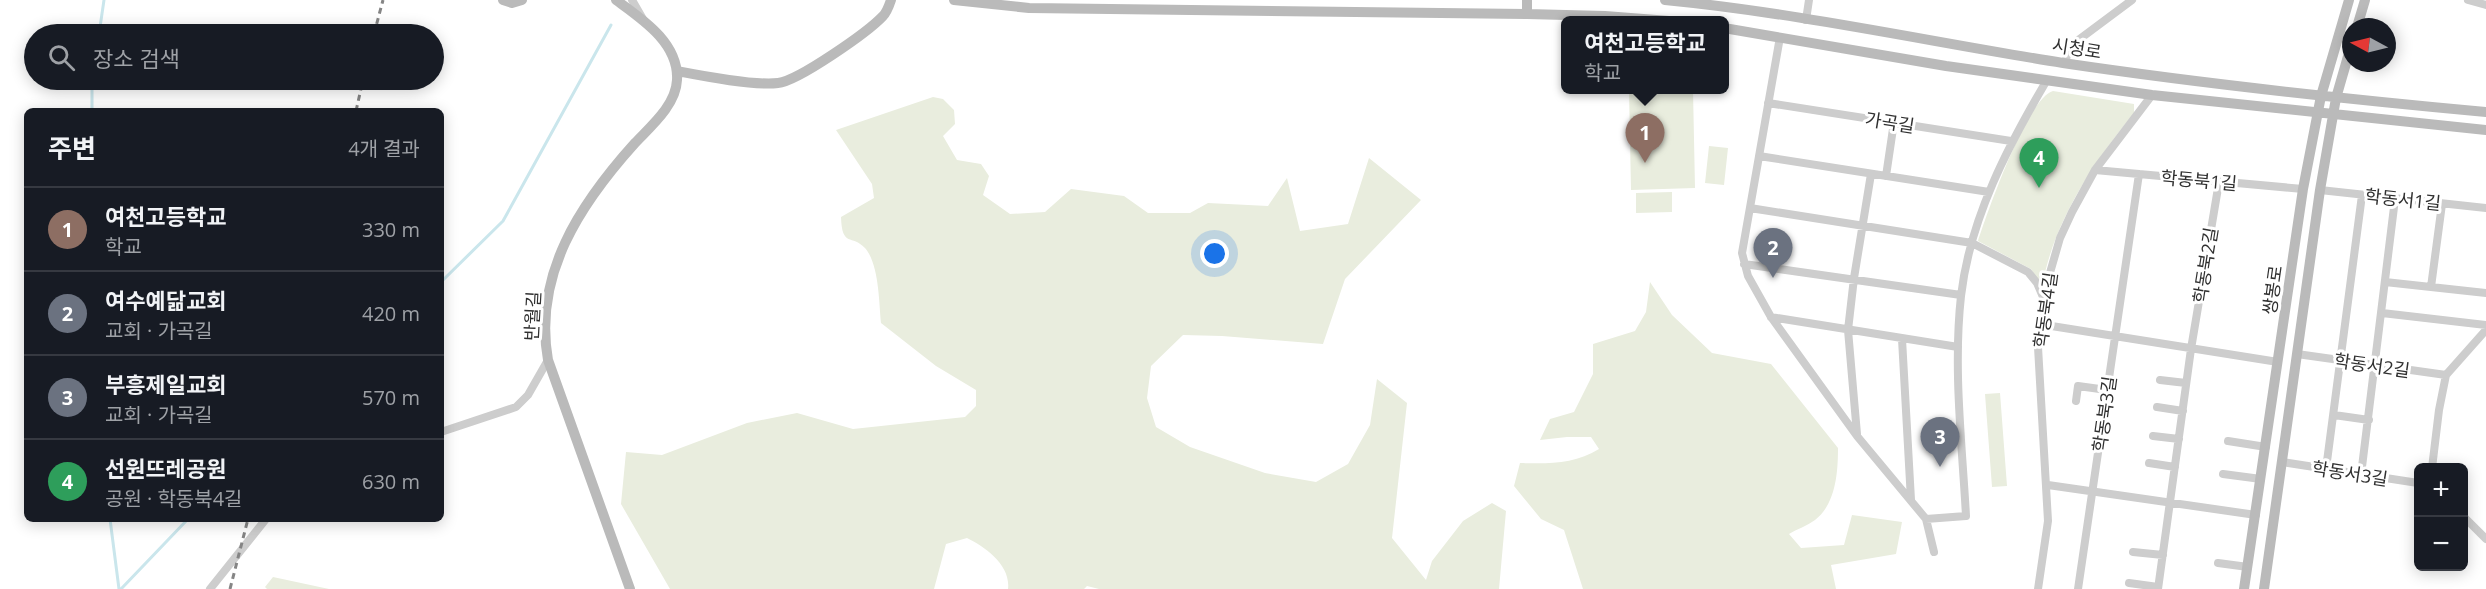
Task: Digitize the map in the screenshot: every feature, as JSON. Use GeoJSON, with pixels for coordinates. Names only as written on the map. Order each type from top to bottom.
{"type":"FeatureCollection","features":[{"type":"Feature","properties":{"kind":"street"},"geometry":{"type":"LineString","coordinates":[[503,0],[512,3],[522,0]]}},
{"type":"Feature","properties":{"kind":"street"},"geometry":{"type":"LineString","coordinates":[[616,0],[644,20],[663,41],[678,71],[775,84],[784,82],[825,59],[872,25],[884,16],[891,0]]}},
{"type":"Feature","properties":{"kind":"street"},"geometry":{"type":"LineString","coordinates":[[632,0],[640,9],[644,20]]}},
{"type":"Feature","properties":{"kind":"street"},"geometry":{"type":"LineString","coordinates":[[954,0],[1029,8],[1605,16]]}},
{"type":"Feature","properties":{"kind":"street"},"geometry":{"type":"LineString","coordinates":[[1527,0],[1527,14]]}},
{"type":"Feature","properties":{"kind":"street","name":"시청로"},"geometry":{"type":"LineString","coordinates":[[1665,0],[1806,20],[1949,45],[2156,76],[2336,98],[2486,112]]}},
{"type":"Feature","properties":{"kind":"street"},"geometry":{"type":"LineString","coordinates":[[1806,20],[1809,0]]}},
{"type":"Feature","properties":{"kind":"street"},"geometry":{"type":"LineString","coordinates":[[2065,63],[2069,48],[2073,44],[2132,0]]}},
{"type":"Feature","properties":{"kind":"street","name":"쌍봉로"},"geometry":{"type":"LineString","coordinates":[[2244,589],[2303,189],[2321,96],[2349,0]]}},
{"type":"Feature","properties":{"kind":"street"},"geometry":{"type":"LineString","coordinates":[[2360,18],[2365,0]]}},
{"type":"Feature","properties":{"kind":"street"},"geometry":{"type":"LineString","coordinates":[[2468,0],[2486,5]]}},
{"type":"Feature","properties":{"kind":"street","name":"시청로"},"geometry":{"type":"LineString","coordinates":[[1729,29],[1946,66],[2047,80],[2333,115],[2486,130]]}},
{"type":"Feature","properties":{"kind":"street"},"geometry":{"type":"LineString","coordinates":[[1780,37],[1742,253],[1744,264],[1755,290],[1771,317],[1857,436],[1926,519],[1934,552]]}},
{"type":"Feature","properties":{"kind":"street"},"geometry":{"type":"LineString","coordinates":[[1946,66],[1949,45]]}},
{"type":"Feature","properties":{"kind":"street","name":"반월길"},"geometry":{"type":"LineString","coordinates":[[630,589],[548,360],[545,331],[547,298],[554,267],[564,241],[601,184],[663,112],[675,93],[678,71]]}},
{"type":"Feature","properties":{"kind":"street","name":"쌍봉로"},"geometry":{"type":"LineString","coordinates":[[2264,589],[2320,190],[2336,98],[2344,72]]}},
{"type":"Feature","properties":{"kind":"street"},"geometry":{"type":"LineString","coordinates":[[675,93],[690,78],[704,76]]}},
{"type":"Feature","properties":{"kind":"street"},"geometry":{"type":"LineString","coordinates":[[1926,519],[1966,516],[1958,347],[1961,294],[1972,243],[1989,192],[2011,141],[2047,80]]}},
{"type":"Feature","properties":{"kind":"street","name":"학동북4길"},"geometry":{"type":"LineString","coordinates":[[2038,589],[2048,521],[2048,485],[2038,348],[2043,297],[2060,238],[2095,170],[2152,94]]}},
{"type":"Feature","properties":{"kind":"street","name":"가곡길"},"geometry":{"type":"LineString","coordinates":[[1768,103],[2011,141]]}},
{"type":"Feature","properties":{"kind":"street"},"geometry":{"type":"LineString","coordinates":[[1886,176],[1894,122]]}},
{"type":"Feature","properties":{"kind":"street"},"geometry":{"type":"LineString","coordinates":[[1759,156],[1989,192]]}},
{"type":"Feature","properties":{"kind":"street","name":"학동북1길"},"geometry":{"type":"LineString","coordinates":[[2095,170],[2303,189]]}},
{"type":"Feature","properties":{"kind":"street"},"geometry":{"type":"LineString","coordinates":[[1857,436],[1848,330],[1871,174]]}},
{"type":"Feature","properties":{"kind":"street"},"geometry":{"type":"LineString","coordinates":[[2115,337],[2139,174]]}},
{"type":"Feature","properties":{"kind":"street","name":"학동북2길"},"geometry":{"type":"LineString","coordinates":[[2192,349],[2219,182]]}},
{"type":"Feature","properties":{"kind":"street","name":"학동서1길"},"geometry":{"type":"LineString","coordinates":[[2320,190],[2486,208]]}},
{"type":"Feature","properties":{"kind":"street"},"geometry":{"type":"LineString","coordinates":[[2326,469],[2362,195]]}},
{"type":"Feature","properties":{"kind":"street"},"geometry":{"type":"LineString","coordinates":[[2361,475],[2395,199]]}},
{"type":"Feature","properties":{"kind":"street"},"geometry":{"type":"LineString","coordinates":[[2431,287],[2442,204]]}},
{"type":"Feature","properties":{"kind":"street"},"geometry":{"type":"LineString","coordinates":[[1750,208],[1972,243],[2028,272],[2037,283],[2043,297]]}},
{"type":"Feature","properties":{"kind":"street"},"geometry":{"type":"LineString","coordinates":[[1744,264],[1961,294]]}},
{"type":"Feature","properties":{"kind":"street"},"geometry":{"type":"LineString","coordinates":[[2385,282],[2486,293]]}},
{"type":"Feature","properties":{"kind":"street"},"geometry":{"type":"LineString","coordinates":[[2382,313],[2486,325]]}},
{"type":"Feature","properties":{"kind":"street"},"geometry":{"type":"LineString","coordinates":[[1771,317],[1958,347]]}},
{"type":"Feature","properties":{"kind":"street"},"geometry":{"type":"LineString","coordinates":[[2039,324],[2278,362]]}},
{"type":"Feature","properties":{"kind":"street"},"geometry":{"type":"LineString","coordinates":[[2433,463],[2446,375],[2486,330]]}},
{"type":"Feature","properties":{"kind":"street","name":"학동북3길"},"geometry":{"type":"LineString","coordinates":[[2093,492],[2115,337]]}},
{"type":"Feature","properties":{"kind":"street"},"geometry":{"type":"LineString","coordinates":[[1902,339],[1911,500]]}},
{"type":"Feature","properties":{"kind":"street"},"geometry":{"type":"LineString","coordinates":[[2129,583],[2158,588],[2192,349]]}},
{"type":"Feature","properties":{"kind":"street","name":"학동서2길"},"geometry":{"type":"LineString","coordinates":[[2297,354],[2446,375]]}},
{"type":"Feature","properties":{"kind":"street"},"geometry":{"type":"LineString","coordinates":[[444,431],[518,405],[528,395],[548,360]]}},
{"type":"Feature","properties":{"kind":"street"},"geometry":{"type":"LineString","coordinates":[[2160,380],[2187,383]]}},
{"type":"Feature","properties":{"kind":"street"},"geometry":{"type":"LineString","coordinates":[[2076,401],[2078,386],[2108,390]]}},
{"type":"Feature","properties":{"kind":"street"},"geometry":{"type":"LineString","coordinates":[[2157,407],[2183,411]]}},
{"type":"Feature","properties":{"kind":"street"},"geometry":{"type":"LineString","coordinates":[[2334,415],[2368,420]]}},
{"type":"Feature","properties":{"kind":"street"},"geometry":{"type":"LineString","coordinates":[[2153,436],[2179,440]]}},
{"type":"Feature","properties":{"kind":"street"},"geometry":{"type":"LineString","coordinates":[[2228,441],[2266,447]]}},
{"type":"Feature","properties":{"kind":"street","name":"학동서3길"},"geometry":{"type":"LineString","coordinates":[[2282,462],[2414,482]]}},
{"type":"Feature","properties":{"kind":"street"},"geometry":{"type":"LineString","coordinates":[[2149,463],[2175,467]]}},
{"type":"Feature","properties":{"kind":"street"},"geometry":{"type":"LineString","coordinates":[[2223,474],[2261,479]]}},
{"type":"Feature","properties":{"kind":"street"},"geometry":{"type":"LineString","coordinates":[[2048,485],[2256,515]]}},
{"type":"Feature","properties":{"kind":"street"},"geometry":{"type":"LineString","coordinates":[[2078,589],[2093,492]]}},
{"type":"Feature","properties":{"kind":"street"},"geometry":{"type":"LineString","coordinates":[[210,589],[264,522]]}},
{"type":"Feature","properties":{"kind":"street"},"geometry":{"type":"LineString","coordinates":[[2468,522],[2486,539]]}},
{"type":"Feature","properties":{"kind":"street"},"geometry":{"type":"LineString","coordinates":[[2133,552],[2163,555]]}},
{"type":"Feature","properties":{"kind":"street"},"geometry":{"type":"LineString","coordinates":[[2218,563],[2248,567]]}},
{"type":"Feature","properties":{"kind":"shaded area"},"geometry":{"type":"Polygon","coordinates":[[[2053,91],[2134,104],[2134,113],[2090,173],[2065,217],[2047,263],[2042,287],[2031,269],[1978,241],[2020,134],[2043,98],[2053,91]]]}},
{"type":"Feature","properties":{"kind":"shaded area"},"geometry":{"type":"Polygon","coordinates":[[[1629,94],[1693,94],[1695,188],[1631,190],[1629,94]]]}},
{"type":"Feature","properties":{"kind":"shaded area"},"geometry":{"type":"Polygon","coordinates":[[[933,97],[943,99],[954,110],[955,124],[943,136],[957,160],[981,164],[989,176],[983,195],[1010,214],[1045,212],[1071,189],[1124,196],[1148,213],[1190,213],[1208,203],[1268,206],[1287,178],[1300,231],[1348,224],[1369,158],[1421,200],[1345,279],[1323,344],[1183,335],[1151,366],[1147,398],[1156,427],[1190,447],[1265,473],[1316,482],[1348,464],[1370,425],[1377,379],[1407,403],[1392,538],[1426,580],[1432,561],[1463,521],[1492,503],[1506,511],[1499,589],[1099,589],[1087,586],[1084,589],[1008,589],[1008,580],[1001,565],[989,552],[967,538],[946,544],[934,589],[670,589],[621,504],[626,452],[662,455],[747,423],[797,413],[853,429],[965,417],[976,406],[976,390],[936,366],[881,323],[878,284],[870,255],[860,244],[846,237],[842,227],[841,217],[874,198],[872,184],[836,130],[933,97]]]}},
{"type":"Feature","properties":{"kind":"shaded area"},"geometry":{"type":"Polygon","coordinates":[[[1709,146],[1728,148],[1724,185],[1705,183],[1709,146]]]}},
{"type":"Feature","properties":{"kind":"shaded area"},"geometry":{"type":"Polygon","coordinates":[[[1672,192],[1672,212],[1636,213],[1636,193],[1672,192]]]}},
{"type":"Feature","properties":{"kind":"shaded area"},"geometry":{"type":"Polygon","coordinates":[[[1650,282],[1672,315],[1712,353],[1771,364],[1838,448],[1832,497],[1815,520],[1789,534],[1801,548],[1844,545],[1852,515],[1902,522],[1896,554],[1831,565],[1836,589],[1583,589],[1564,530],[1541,519],[1514,486],[1520,463],[1551,463],[1571,460],[1599,449],[1591,437],[1540,440],[1550,419],[1574,412],[1593,374],[1593,344],[1635,331],[1646,312],[1650,282]]]}},
{"type":"Feature","properties":{"kind":"shaded area"},"geometry":{"type":"Polygon","coordinates":[[[2000,393],[2007,486],[1992,487],[1985,394],[2000,393]]]}},
{"type":"Feature","properties":{"kind":"shaded area"},"geometry":{"type":"Polygon","coordinates":[[[273,577],[329,589],[267,589],[265,587],[273,577]]]}},
{"type":"Feature","properties":{"kind":"waterway"},"geometry":{"type":"LineString","coordinates":[[100,24],[104,0]]}},
{"type":"Feature","properties":{"kind":"waterway"},"geometry":{"type":"LineString","coordinates":[[444,279],[503,221],[611,25]]}},
{"type":"Feature","properties":{"kind":"waterway"},"geometry":{"type":"LineString","coordinates":[[92,90],[92,108]]}},
{"type":"Feature","properties":{"kind":"waterway"},"geometry":{"type":"LineString","coordinates":[[110,522],[119,589]]}},
{"type":"Feature","properties":{"kind":"waterway"},"geometry":{"type":"LineString","coordinates":[[121,589],[185,522]]}},
{"type":"Feature","properties":{"kind":"railway"},"geometry":{"type":"LineString","coordinates":[[377,24],[383,0]]}},
{"type":"Feature","properties":{"kind":"railway"},"geometry":{"type":"LineString","coordinates":[[357,108],[361,90]]}},
{"type":"Feature","properties":{"kind":"railway"},"geometry":{"type":"LineString","coordinates":[[230,589],[247,522]]}},
{"type":"Feature","properties":{"kind":"place","name":"여천고등학교"},"geometry":{"type":"Point","coordinates":[1645,163]}},
{"type":"Feature","properties":{"kind":"place","name":"선원뜨레공원"},"geometry":{"type":"Point","coordinates":[2039,188]}},
{"type":"Feature","properties":{"kind":"place","name":"여수예닮교회"},"geometry":{"type":"Point","coordinates":[1773,278]}},
{"type":"Feature","properties":{"kind":"place","name":"부흥제일교회"},"geometry":{"type":"Point","coordinates":[1940,467]}}]}
